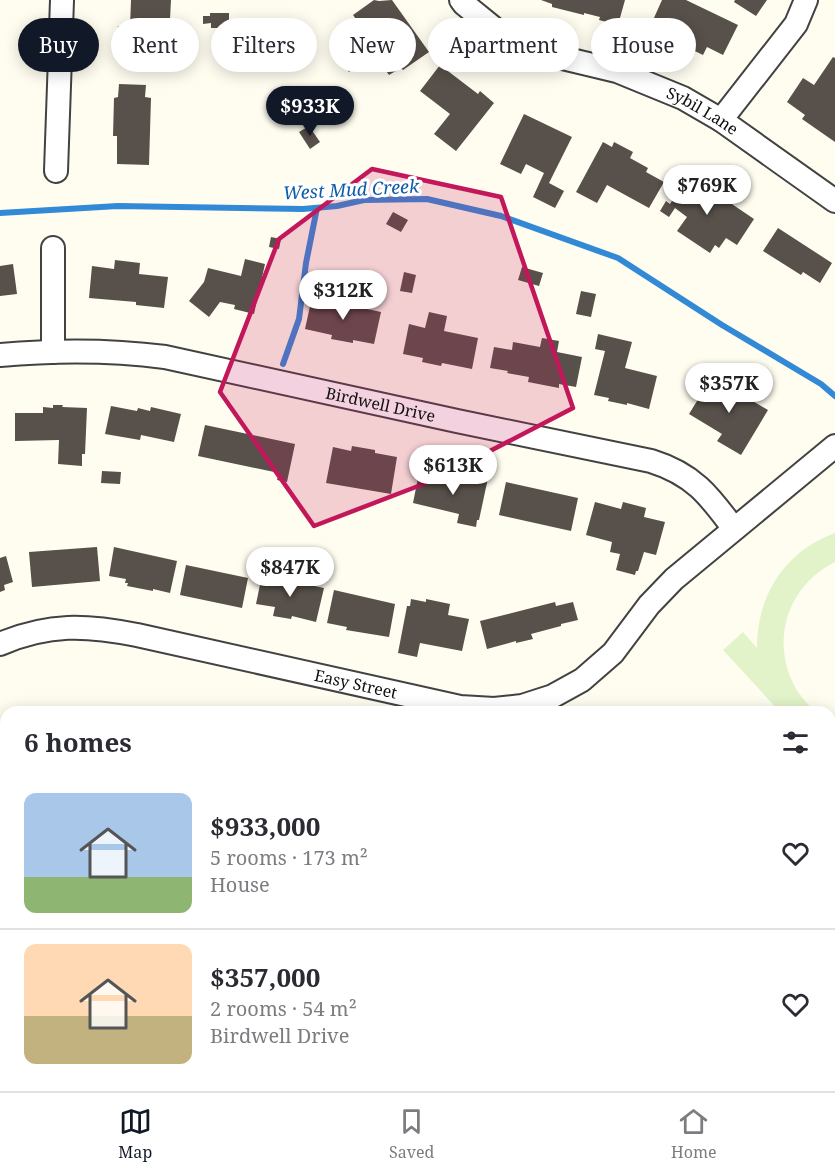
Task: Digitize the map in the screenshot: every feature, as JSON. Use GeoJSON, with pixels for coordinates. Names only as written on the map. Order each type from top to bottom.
{"type":"FeatureCollection","features":[{"type":"Feature","properties":{"kind":"street"},"geometry":{"type":"LineString","coordinates":[[56,171],[62,0]]}},
{"type":"Feature","properties":{"kind":"street","name":"Sybil Lane"},"geometry":{"type":"LineString","coordinates":[[461,0],[512,43],[546,54],[617,71],[683,98],[721,120],[835,201]]}},
{"type":"Feature","properties":{"kind":"street"},"geometry":{"type":"LineString","coordinates":[[721,120],[796,24],[806,0]]}},
{"type":"Feature","properties":{"kind":"street"},"geometry":{"type":"LineString","coordinates":[[52,352],[53,248]]}},
{"type":"Feature","properties":{"kind":"street","name":"Birdwell Drive"},"geometry":{"type":"LineString","coordinates":[[0,355],[52,352],[139,354],[165,357],[651,461],[673,469],[702,489],[711,497],[734,529]]}},
{"type":"Feature","properties":{"kind":"street","name":"Easy Street"},"geometry":{"type":"LineString","coordinates":[[517,706],[536,702],[568,689],[582,680],[613,653],[660,593],[835,446]]}},
{"type":"Feature","properties":{"kind":"street","name":"Easy Street"},"geometry":{"type":"LineString","coordinates":[[0,644],[39,631],[67,627],[97,628],[137,635],[431,706]]}},
{"type":"Feature","properties":{"kind":"highlighted area"},"geometry":{"type":"Polygon","coordinates":[[[372,169],[501,197],[573,408],[434,480],[314,526],[220,392],[279,239],[372,169]]]}},
{"type":"Feature","properties":{"kind":"green space"},"geometry":{"type":"Polygon","coordinates":[[[835,533],[835,562],[806,584],[788,614],[784,631],[787,666],[793,683],[810,706],[774,706],[723,650],[743,632],[757,648],[758,629],[768,593],[788,563],[817,541],[835,533]]]}},
{"type":"Feature","properties":{"kind":"building"},"geometry":{"type":"Polygon","coordinates":[[[131,0],[171,0],[170,18],[130,18],[131,0]]]}},
{"type":"Feature","properties":{"kind":"building"},"geometry":{"type":"Polygon","coordinates":[[[374,0],[392,0],[405,18],[355,18],[353,15],[374,0]]]}},
{"type":"Feature","properties":{"kind":"building"},"geometry":{"type":"Polygon","coordinates":[[[541,0],[625,0],[620,18],[600,18],[584,13],[584,15],[552,7],[552,4],[541,0]]]}},
{"type":"Feature","properties":{"kind":"building"},"geometry":{"type":"Polygon","coordinates":[[[662,0],[686,0],[738,25],[723,55],[707,47],[703,55],[696,52],[696,18],[654,18],[662,0]]]}},
{"type":"Feature","properties":{"kind":"building"},"geometry":{"type":"Polygon","coordinates":[[[735,0],[767,0],[756,16],[734,2],[735,0]]]}},
{"type":"Feature","properties":{"kind":"building"},"geometry":{"type":"Polygon","coordinates":[[[210,13],[229,13],[229,18],[211,18],[211,23],[203,24],[203,16],[210,16],[210,13]]]}},
{"type":"Feature","properties":{"kind":"building"},"geometry":{"type":"Polygon","coordinates":[[[416,34],[428,51],[416,61],[416,34]]]}},
{"type":"Feature","properties":{"kind":"building"},"geometry":{"type":"Polygon","coordinates":[[[833,57],[835,58],[835,142],[802,119],[805,115],[787,102],[803,78],[814,85],[833,57]]]}},
{"type":"Feature","properties":{"kind":"building"},"geometry":{"type":"Polygon","coordinates":[[[435,72],[449,72],[478,94],[480,91],[494,103],[456,151],[434,134],[450,114],[420,91],[435,72]]]}},
{"type":"Feature","properties":{"kind":"building"},"geometry":{"type":"Polygon","coordinates":[[[119,84],[146,85],[145,97],[151,98],[149,165],[117,164],[117,136],[113,136],[114,98],[118,97],[119,84]]]}},
{"type":"Feature","properties":{"kind":"building"},"geometry":{"type":"Polygon","coordinates":[[[524,114],[572,137],[549,183],[564,191],[555,208],[533,197],[544,173],[526,164],[521,174],[500,164],[524,114]]]}},
{"type":"Feature","properties":{"kind":"building"},"geometry":{"type":"Polygon","coordinates":[[[309,126],[320,142],[310,149],[299,132],[309,126]]]}},
{"type":"Feature","properties":{"kind":"building"},"geometry":{"type":"Polygon","coordinates":[[[603,142],[612,147],[614,142],[633,152],[630,158],[648,168],[646,172],[664,182],[649,208],[607,185],[597,203],[576,192],[603,142]]]}},
{"type":"Feature","properties":{"kind":"building"},"geometry":{"type":"Polygon","coordinates":[[[689,175],[754,219],[737,245],[726,238],[719,248],[715,245],[710,253],[677,231],[687,217],[675,208],[669,217],[660,211],[666,201],[670,204],[689,175]]]}},
{"type":"Feature","properties":{"kind":"building"},"geometry":{"type":"Polygon","coordinates":[[[393,212],[408,220],[401,232],[386,224],[393,212]]]}},
{"type":"Feature","properties":{"kind":"building"},"geometry":{"type":"Polygon","coordinates":[[[778,228],[832,263],[820,283],[803,272],[801,275],[763,251],[778,228]]]}},
{"type":"Feature","properties":{"kind":"building"},"geometry":{"type":"Polygon","coordinates":[[[271,237],[281,239],[279,249],[269,247],[271,237]]]}},
{"type":"Feature","properties":{"kind":"building"},"geometry":{"type":"Polygon","coordinates":[[[245,259],[265,264],[254,314],[234,309],[235,305],[220,302],[209,317],[189,301],[204,282],[208,268],[241,276],[245,259]]]}},
{"type":"Feature","properties":{"kind":"building"},"geometry":{"type":"Polygon","coordinates":[[[115,260],[140,263],[139,274],[168,277],[164,308],[136,305],[136,302],[89,298],[92,266],[114,269],[115,260]]]}},
{"type":"Feature","properties":{"kind":"building"},"geometry":{"type":"Polygon","coordinates":[[[13,264],[17,294],[0,296],[0,266],[13,264]]]}},
{"type":"Feature","properties":{"kind":"building"},"geometry":{"type":"Polygon","coordinates":[[[522,267],[543,273],[539,286],[518,280],[522,267]]]}},
{"type":"Feature","properties":{"kind":"building"},"geometry":{"type":"Polygon","coordinates":[[[404,272],[416,275],[412,293],[400,291],[404,272]]]}},
{"type":"Feature","properties":{"kind":"building"},"geometry":{"type":"Polygon","coordinates":[[[581,291],[596,294],[591,317],[576,314],[581,291]]]}},
{"type":"Feature","properties":{"kind":"building"},"geometry":{"type":"Polygon","coordinates":[[[312,297],[381,312],[374,344],[331,339],[332,335],[305,329],[312,297]]]}},
{"type":"Feature","properties":{"kind":"building"},"geometry":{"type":"Polygon","coordinates":[[[429,312],[447,316],[444,331],[478,338],[472,369],[422,362],[423,358],[403,354],[409,324],[425,328],[429,312]]]}},
{"type":"Feature","properties":{"kind":"building"},"geometry":{"type":"Polygon","coordinates":[[[598,334],[632,342],[625,368],[657,376],[649,409],[608,401],[609,398],[594,395],[605,351],[595,349],[598,334]]]}},
{"type":"Feature","properties":{"kind":"building"},"geometry":{"type":"Polygon","coordinates":[[[542,338],[559,341],[557,352],[582,357],[576,387],[559,384],[559,388],[528,382],[529,377],[490,368],[494,347],[512,350],[513,342],[540,347],[542,338]]]}},
{"type":"Feature","properties":{"kind":"building"},"geometry":{"type":"Polygon","coordinates":[[[710,380],[725,388],[730,380],[749,392],[746,397],[768,410],[741,455],[717,441],[722,434],[689,414],[710,380]]]}},
{"type":"Feature","properties":{"kind":"building"},"geometry":{"type":"Polygon","coordinates":[[[53,405],[87,408],[85,454],[82,454],[82,466],[58,464],[59,440],[15,441],[15,413],[43,413],[43,407],[53,408],[53,405]]]}},
{"type":"Feature","properties":{"kind":"building"},"geometry":{"type":"Polygon","coordinates":[[[111,406],[137,411],[138,408],[150,411],[151,407],[181,414],[174,442],[141,435],[140,440],[105,434],[111,406]]]}},
{"type":"Feature","properties":{"kind":"building"},"geometry":{"type":"Polygon","coordinates":[[[205,425],[295,444],[287,482],[277,480],[279,473],[198,456],[205,425]]]}},
{"type":"Feature","properties":{"kind":"building"},"geometry":{"type":"Polygon","coordinates":[[[352,446],[397,457],[391,494],[326,483],[333,447],[351,451],[352,446]]]}},
{"type":"Feature","properties":{"kind":"building"},"geometry":{"type":"Polygon","coordinates":[[[102,471],[121,472],[120,484],[101,483],[102,471]]]}},
{"type":"Feature","properties":{"kind":"building"},"geometry":{"type":"Polygon","coordinates":[[[419,473],[469,483],[471,474],[488,478],[476,527],[457,523],[459,514],[413,503],[419,473]]]}},
{"type":"Feature","properties":{"kind":"building"},"geometry":{"type":"Polygon","coordinates":[[[506,482],[578,498],[571,531],[499,515],[506,482]]]}},
{"type":"Feature","properties":{"kind":"building"},"geometry":{"type":"Polygon","coordinates":[[[595,502],[621,509],[623,502],[646,508],[644,517],[665,522],[656,555],[644,552],[635,575],[616,570],[620,554],[610,552],[612,542],[586,535],[595,502]]]}},
{"type":"Feature","properties":{"kind":"building"},"geometry":{"type":"Polygon","coordinates":[[[97,547],[100,581],[32,587],[29,552],[97,547]]]}},
{"type":"Feature","properties":{"kind":"building"},"geometry":{"type":"Polygon","coordinates":[[[114,547],[177,561],[170,593],[127,586],[126,579],[109,576],[114,547]]]}},
{"type":"Feature","properties":{"kind":"building"},"geometry":{"type":"Polygon","coordinates":[[[6,556],[13,582],[4,585],[5,590],[0,592],[0,558],[6,556]]]}},
{"type":"Feature","properties":{"kind":"building"},"geometry":{"type":"Polygon","coordinates":[[[186,565],[248,578],[242,608],[180,595],[186,565]]]}},
{"type":"Feature","properties":{"kind":"building"},"geometry":{"type":"Polygon","coordinates":[[[262,575],[324,588],[316,622],[292,616],[291,619],[273,616],[275,607],[256,604],[262,575]]]}},
{"type":"Feature","properties":{"kind":"building"},"geometry":{"type":"Polygon","coordinates":[[[334,590],[395,604],[389,637],[346,630],[347,627],[327,623],[334,590]]]}},
{"type":"Feature","properties":{"kind":"building"},"geometry":{"type":"Polygon","coordinates":[[[411,599],[426,602],[426,599],[450,604],[448,615],[469,619],[462,651],[420,643],[417,657],[398,653],[407,606],[410,606],[411,599]]]}},
{"type":"Feature","properties":{"kind":"building"},"geometry":{"type":"Polygon","coordinates":[[[555,602],[556,606],[573,602],[578,620],[531,634],[533,639],[487,649],[480,621],[555,602]]]}},
{"type":"Feature","properties":{"kind":"waterway","name":"West Mud Creek"},"geometry":{"type":"LineString","coordinates":[[0,213],[118,206],[303,209],[337,206],[364,200],[427,199],[501,216],[618,258],[722,325],[821,384],[835,396]]}},
{"type":"Feature","properties":{"kind":"waterway"},"geometry":{"type":"LineString","coordinates":[[283,364],[299,319],[306,263],[317,208]]}}]}
